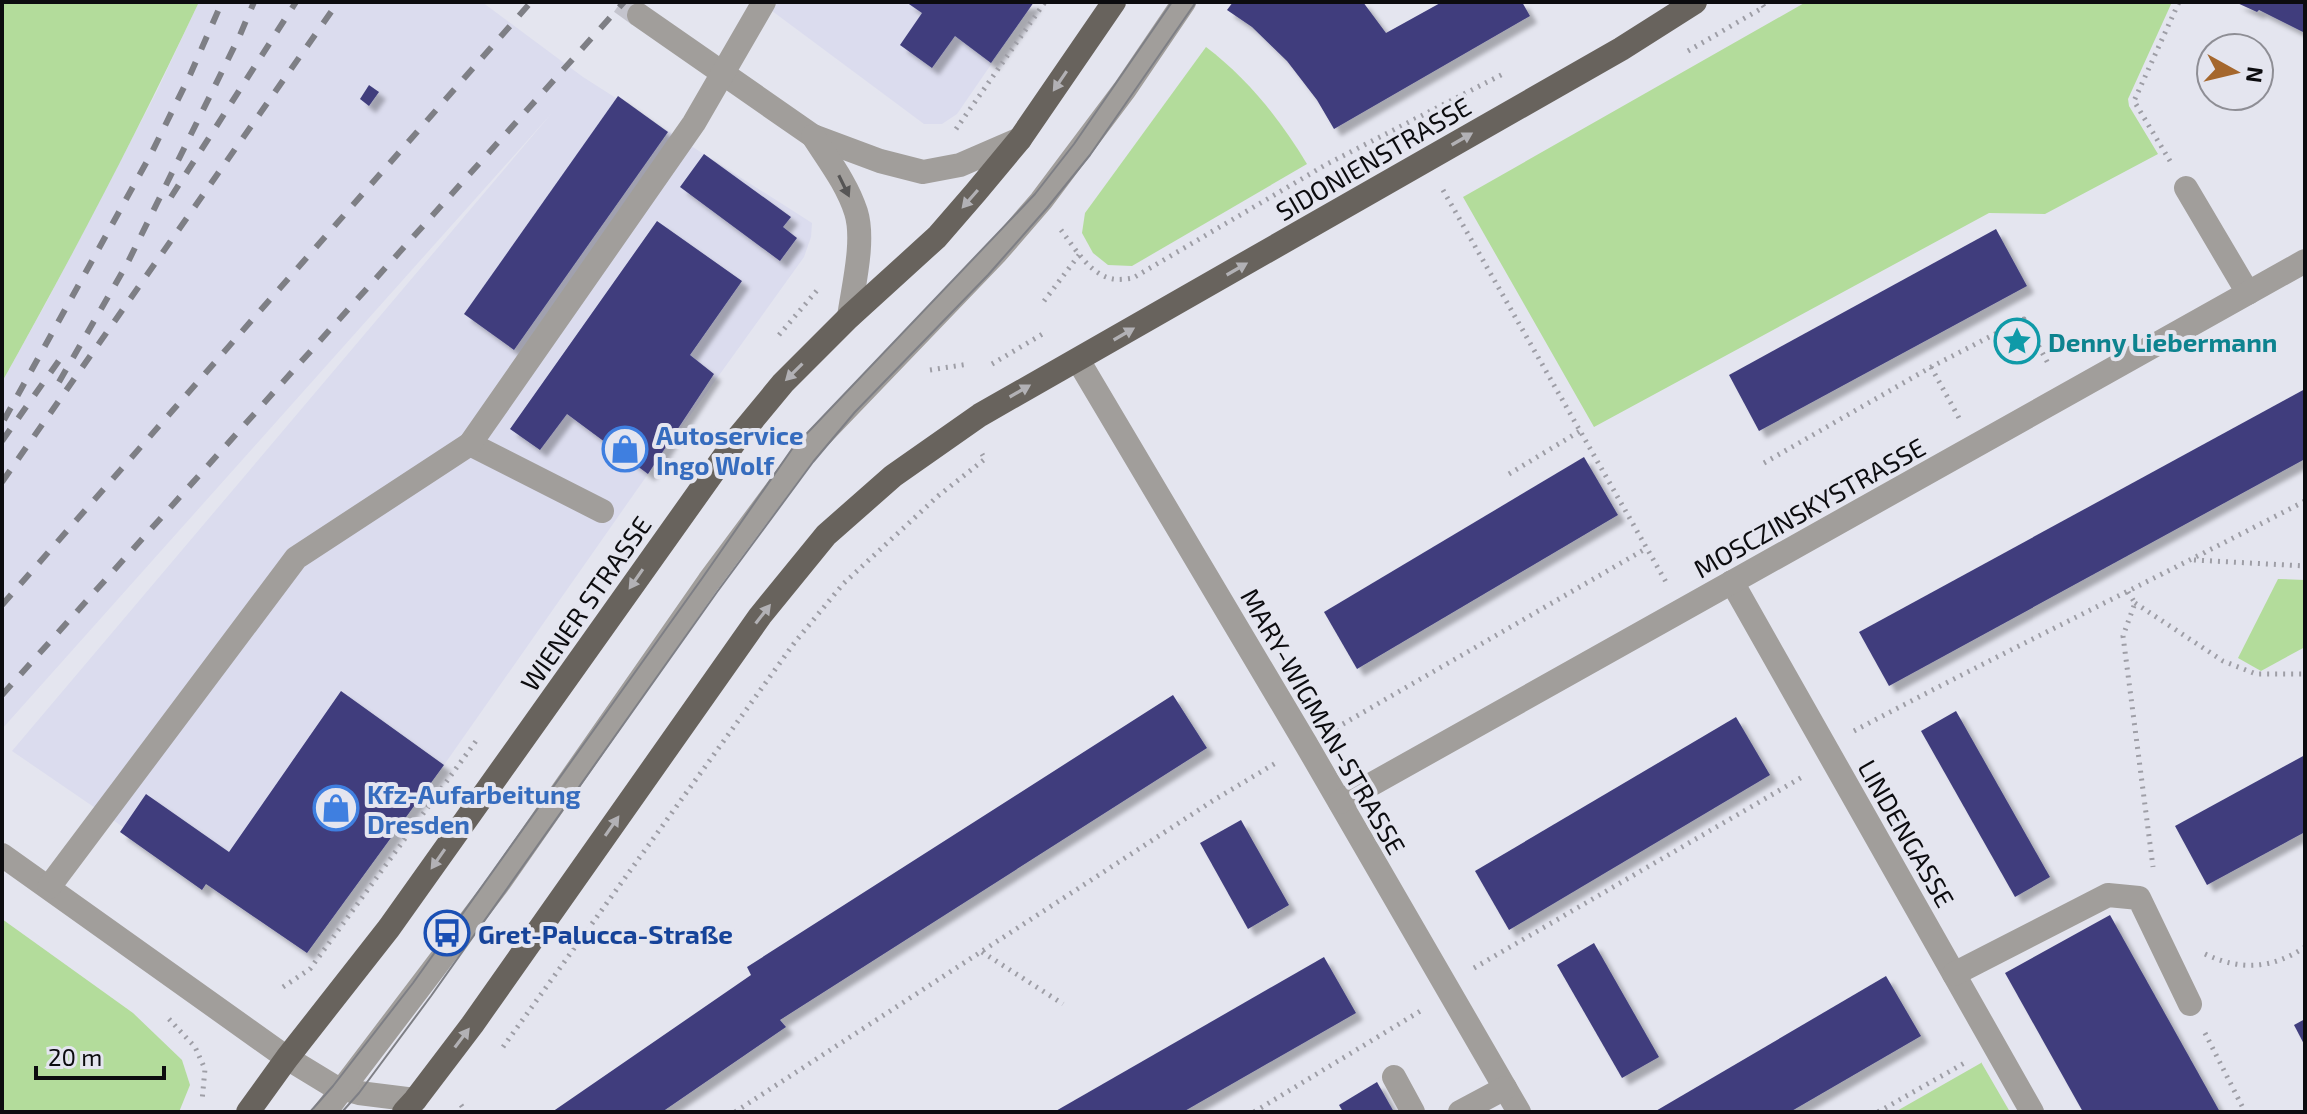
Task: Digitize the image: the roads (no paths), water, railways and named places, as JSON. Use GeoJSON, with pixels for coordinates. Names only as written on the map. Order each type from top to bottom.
{"type":"FeatureCollection","features":[{"type":"Feature","properties":{"kind":"main road","name":"WIENER STRASSE"},"geometry":{"type":"LineString","coordinates":[[248,1112],[389,928],[736,440],[783,383],[849,317],[937,237],[1020,139],[1114,2]]}},
{"type":"Feature","properties":{"kind":"main road","name":"SIDONIENSTRASSE"},"geometry":{"type":"LineString","coordinates":[[1078,360],[1621,49],[1695,2]]}},
{"type":"Feature","properties":{"kind":"main road"},"geometry":{"type":"LineString","coordinates":[[410,1106],[472,1025],[760,616],[826,535],[893,476],[964,425],[1078,360]]}},
{"type":"Feature","properties":{"kind":"street"},"geometry":{"type":"LineString","coordinates":[[49,887],[296,558],[470,444],[694,123],[764,2]]}},
{"type":"Feature","properties":{"kind":"street"},"geometry":{"type":"LineString","coordinates":[[325,1112],[498,884],[709,581],[804,453],[996,253],[1041,201],[1125,89],[1184,2]]}},
{"type":"Feature","properties":{"kind":"street"},"geometry":{"type":"LineString","coordinates":[[639,15],[813,136],[880,161],[923,172],[960,165],[1020,139]]}},
{"type":"Feature","properties":{"kind":"street"},"geometry":{"type":"LineString","coordinates":[[813,136],[843,182],[857,215],[859,242],[849,317]]}},
{"type":"Feature","properties":{"kind":"street"},"geometry":{"type":"LineString","coordinates":[[2186,188],[2248,293]]}},
{"type":"Feature","properties":{"kind":"street","name":"MOSCZINSKYSTRASSE"},"geometry":{"type":"LineString","coordinates":[[1340,802],[2248,293],[2303,268]]}},
{"type":"Feature","properties":{"kind":"street","name":"MARY-WIGMAN-STRASSE"},"geometry":{"type":"LineString","coordinates":[[1078,360],[1306,744],[1519,1112]]}},
{"type":"Feature","properties":{"kind":"street"},"geometry":{"type":"LineString","coordinates":[[470,444],[602,511]]}},
{"type":"Feature","properties":{"kind":"street","name":"LINDENGASSE"},"geometry":{"type":"LineString","coordinates":[[1732,582],[2032,1112]]}},
{"type":"Feature","properties":{"kind":"street"},"geometry":{"type":"LineString","coordinates":[[2,855],[287,1058],[345,1089],[410,1106]]}},
{"type":"Feature","properties":{"kind":"street"},"geometry":{"type":"LineString","coordinates":[[1954,974],[2108,895],[2139,898],[2190,1004]]}},
{"type":"Feature","properties":{"kind":"street"},"geometry":{"type":"LineString","coordinates":[[1394,1077],[1413,1112]]}},
{"type":"Feature","properties":{"kind":"street"},"geometry":{"type":"LineString","coordinates":[[1460,1112],[1505,1088]]}},
{"type":"Feature","properties":{"kind":"tunnel"},"geometry":{"type":"LineString","coordinates":[[621,2],[639,15]]}},
{"type":"Feature","properties":{"kind":"tram line"},"geometry":{"type":"LineString","coordinates":[[310,1112],[413,983],[792,449],[1035,194],[1074,144],[1172,2]]}},
{"type":"Feature","properties":{"kind":"tram line"},"geometry":{"type":"LineString","coordinates":[[342,1112],[431,996],[717,592],[813,462],[855,412],[988,275],[1047,208],[1090,155],[1196,2]]}},
{"type":"Feature","properties":{"kind":"railway"},"geometry":{"type":"LineString","coordinates":[[4,420],[151,154],[222,2]]}},
{"type":"Feature","properties":{"kind":"railway"},"geometry":{"type":"LineString","coordinates":[[59,382],[127,264],[254,2]]}},
{"type":"Feature","properties":{"kind":"railway"},"geometry":{"type":"LineString","coordinates":[[171,197],[296,2]]}},
{"type":"Feature","properties":{"kind":"railway"},"geometry":{"type":"LineString","coordinates":[[2,482],[338,2]]}},
{"type":"Feature","properties":{"kind":"railway"},"geometry":{"type":"LineString","coordinates":[[2,605],[531,2]]}},
{"type":"Feature","properties":{"kind":"railway"},"geometry":{"type":"LineString","coordinates":[[2,695],[624,2]]}},
{"type":"Feature","properties":{"kind":"railway"},"geometry":{"type":"LineString","coordinates":[[2,441],[65,352]]}},
{"type":"Feature","properties":{"kind":"place","name":"Denny Liebermann"},"geometry":{"type":"Point","coordinates":[2017,341]}},
{"type":"Feature","properties":{"kind":"place","name":"Autoservice Ingo Wolf"},"geometry":{"type":"Point","coordinates":[625,449]}},
{"type":"Feature","properties":{"kind":"place","name":"Kfz-Aufarbeitung Dresden"},"geometry":{"type":"Point","coordinates":[336,808]}},
{"type":"Feature","properties":{"kind":"place","name":"Gret-Palucca-Straße"},"geometry":{"type":"Point","coordinates":[447,933]}}]}
